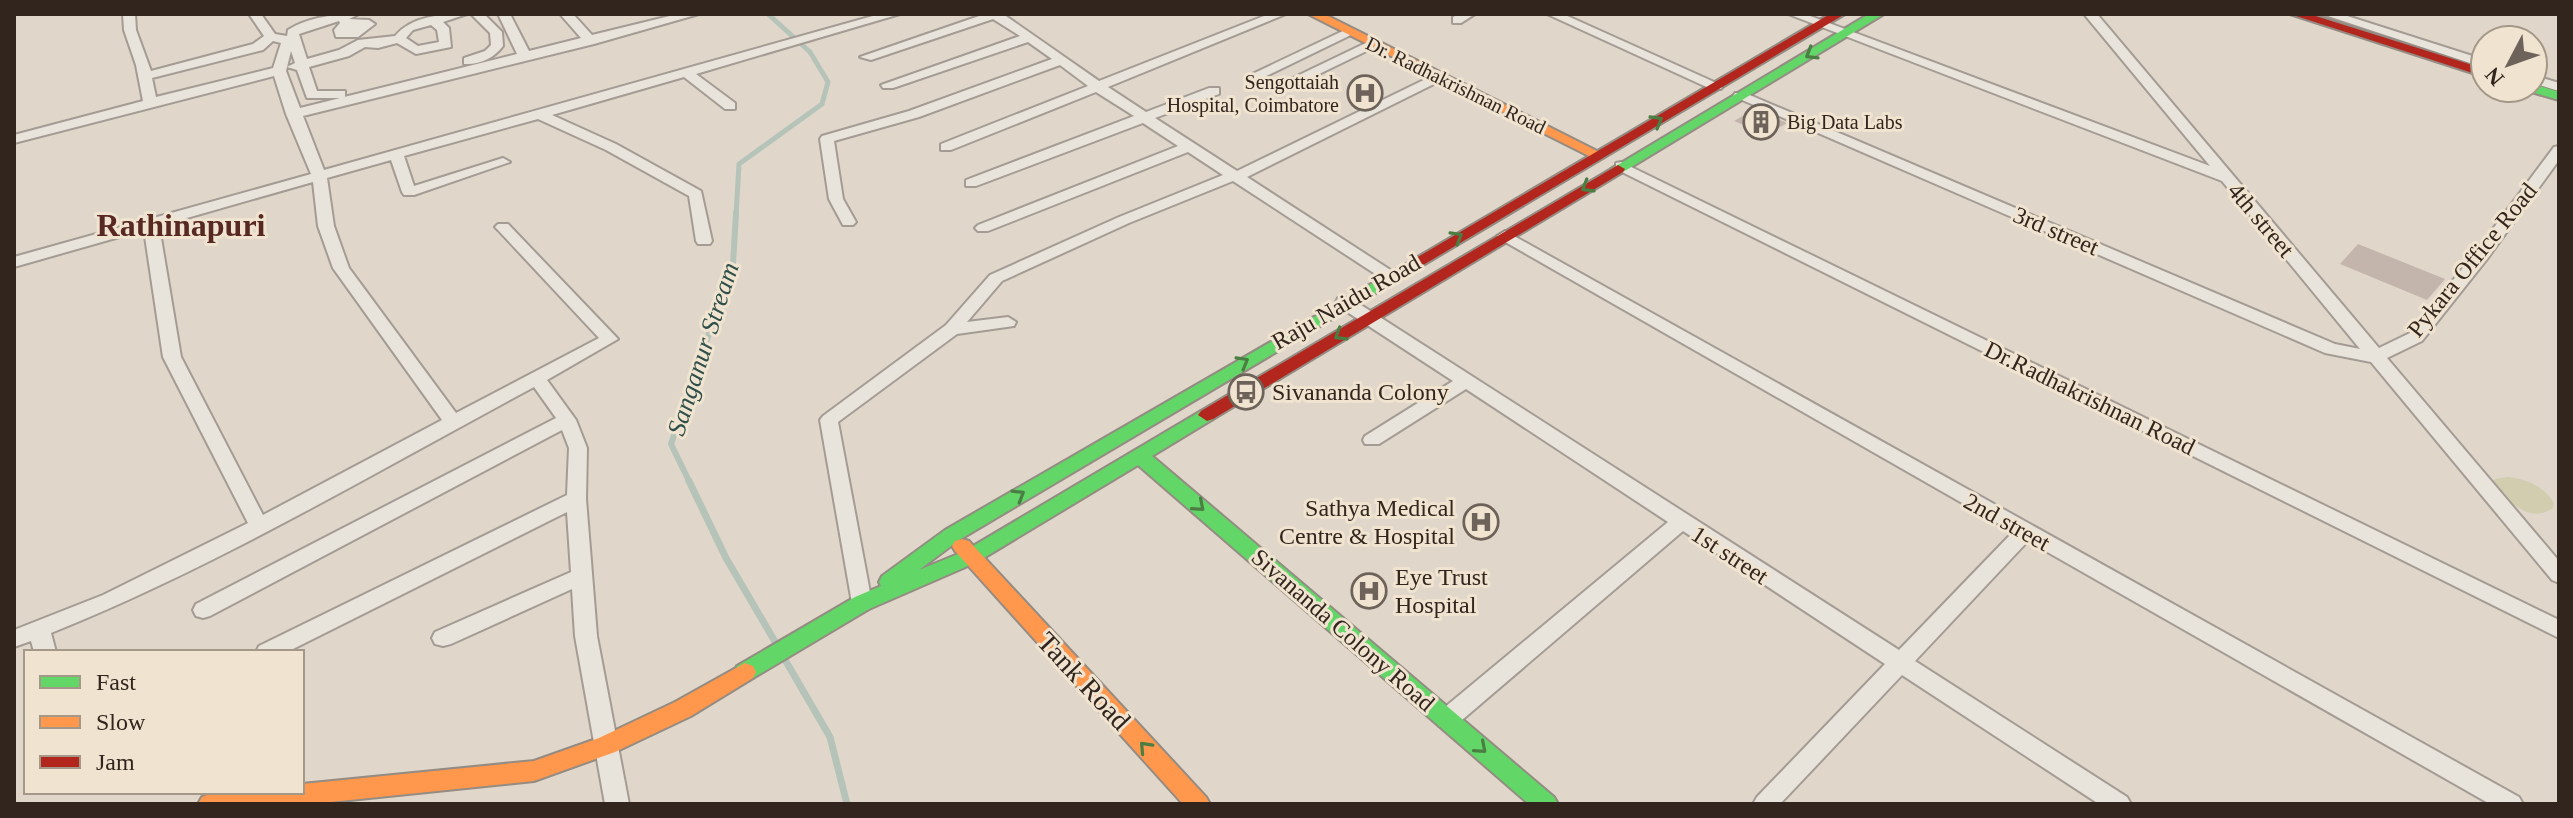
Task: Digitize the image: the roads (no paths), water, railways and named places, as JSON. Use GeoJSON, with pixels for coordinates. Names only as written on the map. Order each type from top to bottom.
{"type":"FeatureCollection","features":[{"type":"Feature","properties":{"kind":"main road","name":"Dr. Radhakrishnan Road"},"geometry":{"type":"LineString","coordinates":[[1314,14],[1598,155]]}},
{"type":"Feature","properties":{"kind":"main road","name":"Raju Naidu Road"},"geometry":{"type":"LineString","coordinates":[[862,603],[952,535],[1839,14]]}},
{"type":"Feature","properties":{"kind":"main road","name":"Raju Naidu Road"},"geometry":{"type":"LineString","coordinates":[[862,603],[970,557],[1878,14]]}},
{"type":"Feature","properties":{"kind":"main road"},"geometry":{"type":"LineString","coordinates":[[2296,14],[2469,64]]}},
{"type":"Feature","properties":{"kind":"main road"},"geometry":{"type":"LineString","coordinates":[[2309,14],[2377,37]]}},
{"type":"Feature","properties":{"kind":"main road","name":"Sivananda Colony Road"},"geometry":{"type":"LineString","coordinates":[[1139,455],[1546,804]]}},
{"type":"Feature","properties":{"kind":"main road","name":"Tank Road"},"geometry":{"type":"LineString","coordinates":[[952,535],[1198,804]]}},
{"type":"Feature","properties":{"kind":"main road"},"geometry":{"type":"LineString","coordinates":[[210,804],[534,771],[607,745],[683,709],[862,603]]}},
{"type":"Feature","properties":{"kind":"street"},"geometry":{"type":"LineString","coordinates":[[129,14],[130,30],[150,103]]}},
{"type":"Feature","properties":{"kind":"street"},"geometry":{"type":"LineString","coordinates":[[255,14],[271,37],[288,40],[279,71],[320,178],[326,226],[341,268],[453,422]]}},
{"type":"Feature","properties":{"kind":"street"},"geometry":{"type":"LineString","coordinates":[[14,139],[344,53],[364,54],[378,44],[399,39],[409,27],[458,14]]}},
{"type":"Feature","properties":{"kind":"street"},"geometry":{"type":"LineString","coordinates":[[348,18],[301,27],[292,33],[312,95],[329,97],[490,54],[497,46],[496,32],[477,14]]}},
{"type":"Feature","properties":{"kind":"street"},"geometry":{"type":"LineString","coordinates":[[504,14],[525,57]]}},
{"type":"Feature","properties":{"kind":"street"},"geometry":{"type":"LineString","coordinates":[[566,14],[590,41]]}},
{"type":"Feature","properties":{"kind":"street"},"geometry":{"type":"LineString","coordinates":[[293,114],[693,14]]}},
{"type":"Feature","properties":{"kind":"street"},"geometry":{"type":"LineString","coordinates":[[14,262],[151,226],[894,14]]}},
{"type":"Feature","properties":{"kind":"street"},"geometry":{"type":"LineString","coordinates":[[866,57],[995,14],[1146,118],[1389,276]]}},
{"type":"Feature","properties":{"kind":"street"},"geometry":{"type":"LineString","coordinates":[[946,147],[1280,14]]}},
{"type":"Feature","properties":{"kind":"street"},"geometry":{"type":"LineString","coordinates":[[1457,20],[1469,14]]}},
{"type":"Feature","properties":{"kind":"street"},"geometry":{"type":"LineString","coordinates":[[1553,14],[1716,86]]}},
{"type":"Feature","properties":{"kind":"street"},"geometry":{"type":"LineString","coordinates":[[2090,14],[2227,178]]}},
{"type":"Feature","properties":{"kind":"street"},"geometry":{"type":"LineString","coordinates":[[2328,14],[2469,63]]}},
{"type":"Feature","properties":{"kind":"street"},"geometry":{"type":"LineString","coordinates":[[1800,15],[1821,24]]}},
{"type":"Feature","properties":{"kind":"street"},"geometry":{"type":"LineString","coordinates":[[399,39],[416,50],[446,44],[443,28],[431,20]]}},
{"type":"Feature","properties":{"kind":"street","name":"4th street"},"geometry":{"type":"LineString","coordinates":[[1821,24],[2227,178],[2559,575]]}},
{"type":"Feature","properties":{"kind":"street"},"geometry":{"type":"LineString","coordinates":[[1253,77],[1351,32]]}},
{"type":"Feature","properties":{"kind":"street"},"geometry":{"type":"LineString","coordinates":[[145,76],[258,47],[271,37]]}},
{"type":"Feature","properties":{"kind":"street"},"geometry":{"type":"LineString","coordinates":[[888,85],[1030,37]]}},
{"type":"Feature","properties":{"kind":"street"},"geometry":{"type":"LineString","coordinates":[[1279,88],[1375,44]]}},
{"type":"Feature","properties":{"kind":"street"},"geometry":{"type":"LineString","coordinates":[[848,222],[836,199],[827,139],[914,114],[1063,60]]}},
{"type":"Feature","properties":{"kind":"street"},"geometry":{"type":"LineString","coordinates":[[687,73],[730,106]]}},
{"type":"Feature","properties":{"kind":"street"},"geometry":{"type":"LineString","coordinates":[[862,603],[829,420],[952,329],[996,278],[1124,220],[1250,172],[1441,77]]}},
{"type":"Feature","properties":{"kind":"street"},"geometry":{"type":"LineString","coordinates":[[971,183],[1214,91]]}},
{"type":"Feature","properties":{"kind":"street","name":"3rd street"},"geometry":{"type":"LineString","coordinates":[[1740,96],[2331,349],[2375,357]]}},
{"type":"Feature","properties":{"kind":"street"},"geometry":{"type":"LineString","coordinates":[[542,115],[611,147],[696,194],[704,241]]}},
{"type":"Feature","properties":{"kind":"street"},"geometry":{"type":"LineString","coordinates":[[983,228],[1190,146]]}},
{"type":"Feature","properties":{"kind":"street","name":"Pykara Office Road"},"geometry":{"type":"LineString","coordinates":[[2375,357],[2416,337],[2559,150]]}},
{"type":"Feature","properties":{"kind":"street"},"geometry":{"type":"LineString","coordinates":[[397,156],[409,192],[503,162]]}},
{"type":"Feature","properties":{"kind":"street","name":"Dr.Radhakrishnan Road"},"geometry":{"type":"LineString","coordinates":[[1621,166],[2559,630]]}},
{"type":"Feature","properties":{"kind":"street"},"geometry":{"type":"LineString","coordinates":[[151,226],[172,357],[259,526]]}},
{"type":"Feature","properties":{"kind":"street"},"geometry":{"type":"LineString","coordinates":[[14,639],[110,601],[259,526],[610,339],[503,227]]}},
{"type":"Feature","properties":{"kind":"street","name":"2nd street"},"geometry":{"type":"LineString","coordinates":[[1505,236],[2511,804]]}},
{"type":"Feature","properties":{"kind":"street","name":"1st street"},"geometry":{"type":"LineString","coordinates":[[1344,302],[1680,523],[2119,804]]}},
{"type":"Feature","properties":{"kind":"street"},"geometry":{"type":"LineString","coordinates":[[952,329],[1008,322]]}},
{"type":"Feature","properties":{"kind":"street"},"geometry":{"type":"LineString","coordinates":[[537,378],[567,420],[578,448],[576,499],[586,636],[617,804]]}},
{"type":"Feature","properties":{"kind":"street"},"geometry":{"type":"LineString","coordinates":[[1372,440],[1464,382]]}},
{"type":"Feature","properties":{"kind":"street"},"geometry":{"type":"LineString","coordinates":[[203,610],[567,420]]}},
{"type":"Feature","properties":{"kind":"street"},"geometry":{"type":"LineString","coordinates":[[271,650],[576,499]]}},
{"type":"Feature","properties":{"kind":"street"},"geometry":{"type":"LineString","coordinates":[[1447,719],[1680,523]]}},
{"type":"Feature","properties":{"kind":"street"},"geometry":{"type":"LineString","coordinates":[[1765,804],[1902,665],[2025,532]]}},
{"type":"Feature","properties":{"kind":"street"},"geometry":{"type":"LineString","coordinates":[[443,638],[582,576]]}},
{"type":"Feature","properties":{"kind":"street"},"geometry":{"type":"LineString","coordinates":[[39,630],[44,650]]}},
{"type":"Feature","properties":{"kind":"waterway","name":"Sanganur Stream"},"geometry":{"type":"LineString","coordinates":[[736,215],[739,164],[822,104],[828,82],[810,52],[768,14]]}},
{"type":"Feature","properties":{"kind":"waterway","name":"Sanganur Stream"},"geometry":{"type":"LineString","coordinates":[[690,483],[671,444],[733,264],[736,213]]}},
{"type":"Feature","properties":{"kind":"waterway","name":"Sanganur Stream"},"geometry":{"type":"LineString","coordinates":[[689,481],[726,558],[777,645]]}},
{"type":"Feature","properties":{"kind":"waterway","name":"Sanganur Stream"},"geometry":{"type":"LineString","coordinates":[[784,658],[830,737],[847,804]]}},
{"type":"Feature","properties":{"kind":"place","name":"Sengottaiah Hospital, Coimbatore"},"geometry":{"type":"Point","coordinates":[1365,93]}},
{"type":"Feature","properties":{"kind":"place","name":"Big Data Labs"},"geometry":{"type":"Point","coordinates":[1761,122]}},
{"type":"Feature","properties":{"kind":"place","name":"Sivananda Colony"},"geometry":{"type":"Point","coordinates":[1246,392]}},
{"type":"Feature","properties":{"kind":"place","name":"Sathya Medical Centre & Hospital"},"geometry":{"type":"Point","coordinates":[1481,522]}},
{"type":"Feature","properties":{"kind":"place","name":"Eye Trust Hospital"},"geometry":{"type":"Point","coordinates":[1369,591]}},
{"type":"Feature","properties":{"kind":"district","name":"Rathinapuri"},"geometry":{"type":"Point","coordinates":[181,225]}}]}
